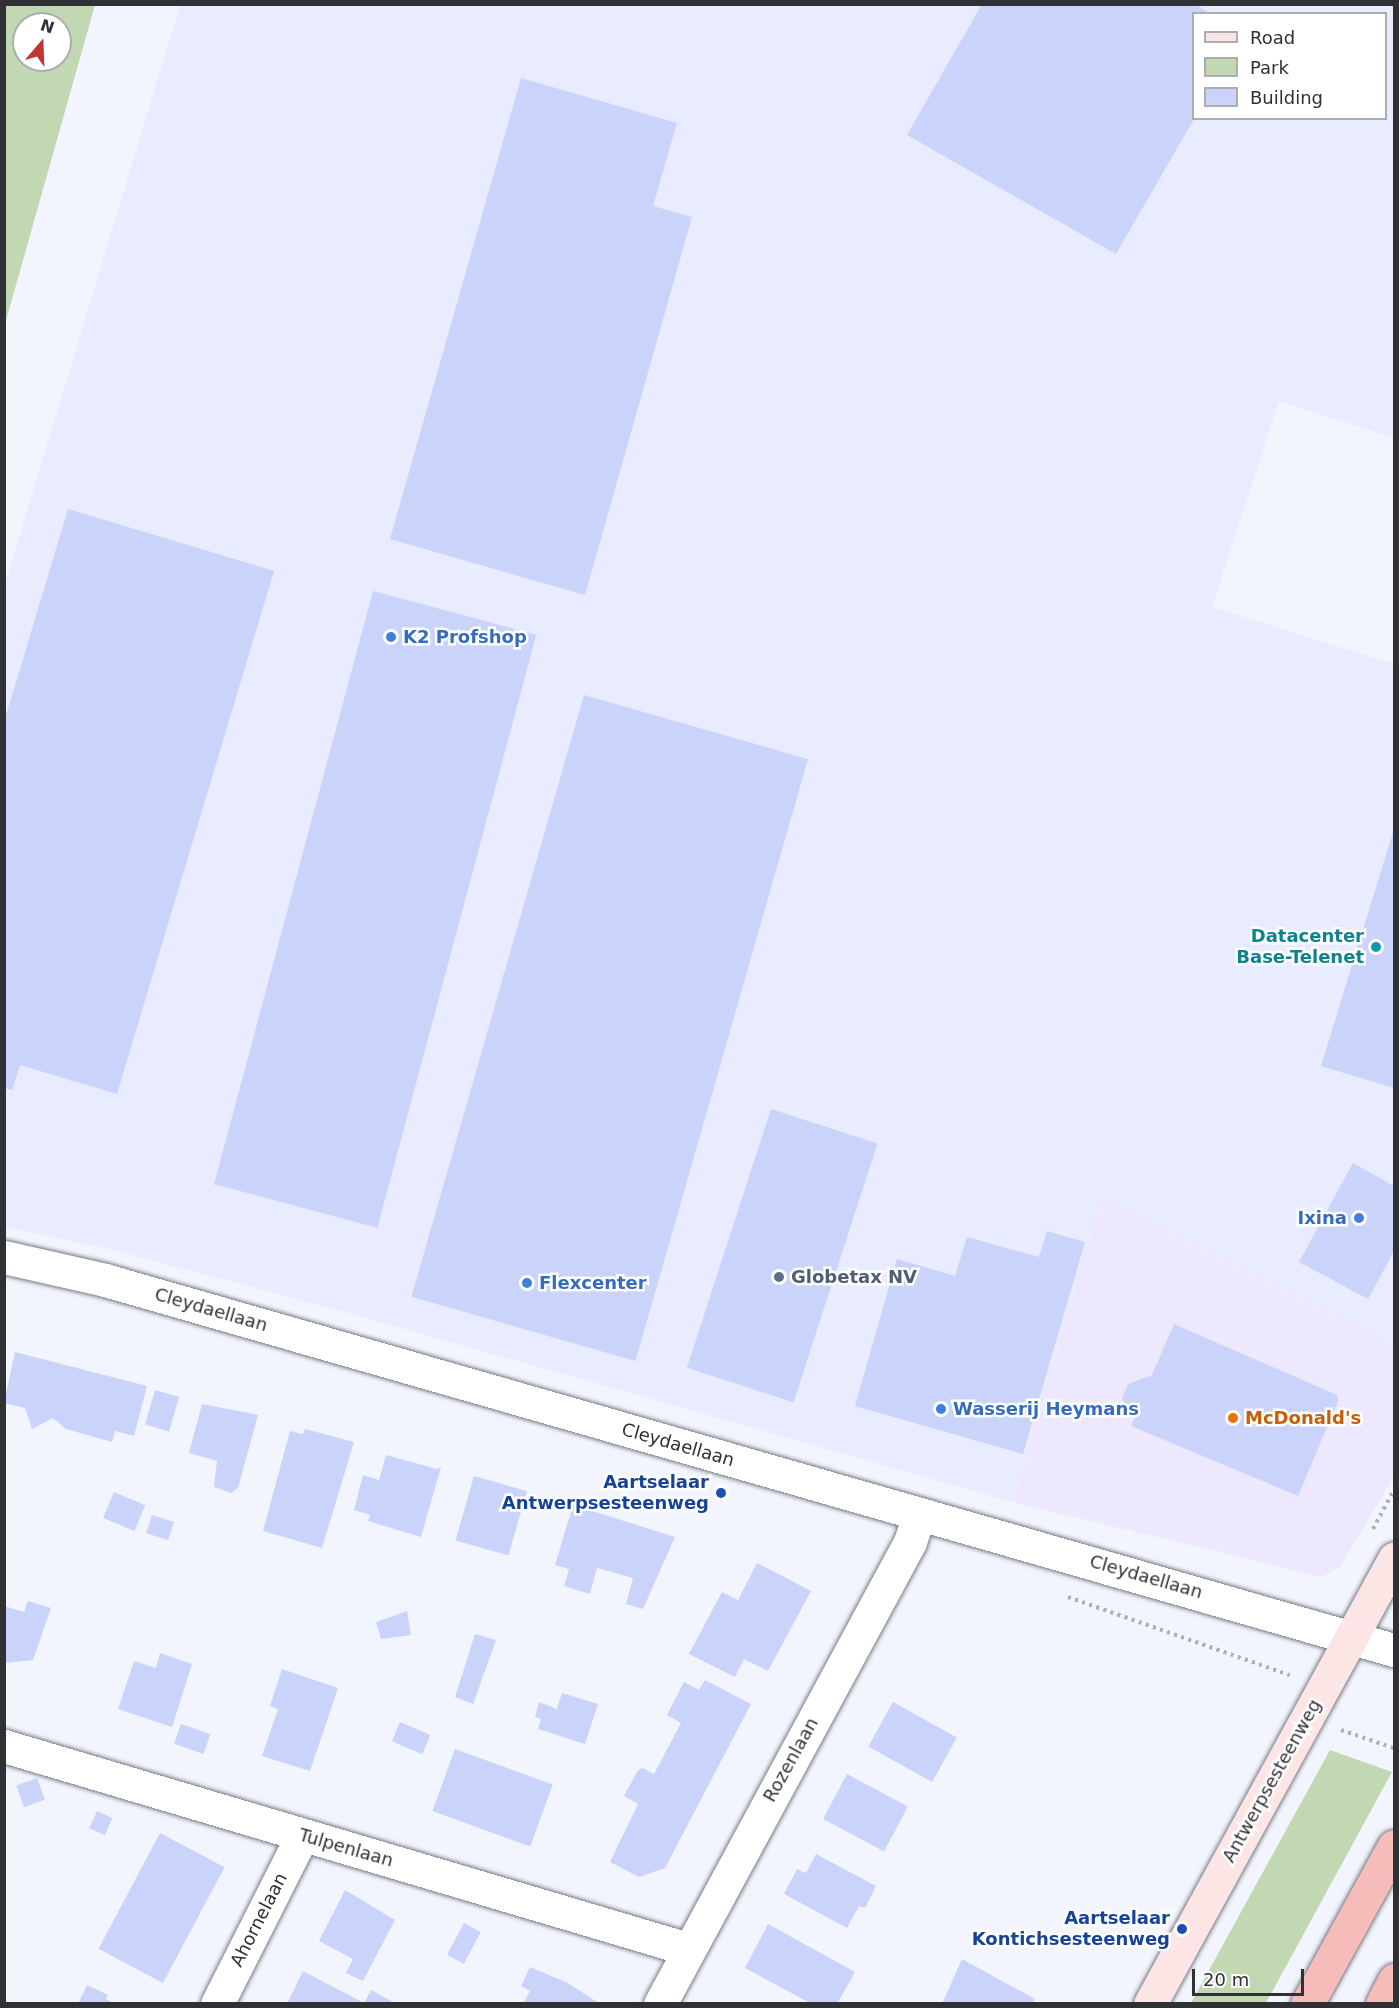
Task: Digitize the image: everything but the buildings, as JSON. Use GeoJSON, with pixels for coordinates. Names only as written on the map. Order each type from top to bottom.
{"type":"FeatureCollection","features":[{"type":"Feature","properties":{"kind":"highway"},"geometry":{"type":"LineString","coordinates":[[1307,2004],[1395,1846]]}},
{"type":"Feature","properties":{"kind":"highway"},"geometry":{"type":"LineString","coordinates":[[1382,2004],[1395,1980]]}},
{"type":"Feature","properties":{"kind":"main road","name":"Antwerpsesteenweg"},"geometry":{"type":"LineString","coordinates":[[1150,2004],[1395,1559]]}},
{"type":"Feature","properties":{"kind":"street","name":"Cleydaellaan"},"geometry":{"type":"LineString","coordinates":[[4,1257],[105,1280],[1395,1650]]}},
{"type":"Feature","properties":{"kind":"street","name":"Rozenlaan"},"geometry":{"type":"LineString","coordinates":[[660,2004],[688,1948],[910,1542],[919,1515]]}},
{"type":"Feature","properties":{"kind":"street","name":"Tulpenlaan"},"geometry":{"type":"LineString","coordinates":[[4,1746],[302,1836],[688,1948]]}},
{"type":"Feature","properties":{"kind":"street","name":"Ahornelaan"},"geometry":{"type":"LineString","coordinates":[[217,2004],[302,1836]]}},
{"type":"Feature","properties":{"kind":"path"},"geometry":{"type":"LineString","coordinates":[[1368,1538],[1395,1490]]}},
{"type":"Feature","properties":{"kind":"shaded area"},"geometry":{"type":"Polygon","coordinates":[[[180,5],[1394,5],[1394,438],[1279,401],[1212,607],[1394,664],[1394,1344],[1101,1195],[1012,1502],[342,1311],[109,1249],[5,1227],[5,584],[180,5]]]}},
{"type":"Feature","properties":{"kind":"shaded area"},"geometry":{"type":"Polygon","coordinates":[[[1101,1195],[1394,1344],[1394,1476],[1341,1566],[1322,1577],[1012,1502],[1101,1195]]]}},
{"type":"Feature","properties":{"kind":"green space"},"geometry":{"type":"Polygon","coordinates":[[[4,5],[95,5],[5,324],[4,5]]]}},
{"type":"Feature","properties":{"kind":"green space"},"geometry":{"type":"Polygon","coordinates":[[[1330,1750],[1392,1772],[1266,2003],[1191,2003],[1330,1750]]]}},
{"type":"Feature","properties":{"kind":"place","name":"K2 Profshop"},"geometry":{"type":"Point","coordinates":[391,637]}},
{"type":"Feature","properties":{"kind":"place","name":"Datacenter Base-Telenet"},"geometry":{"type":"Point","coordinates":[1376,947]}},
{"type":"Feature","properties":{"kind":"place","name":"Ixina"},"geometry":{"type":"Point","coordinates":[1359,1218]}},
{"type":"Feature","properties":{"kind":"place","name":"Globetax NV"},"geometry":{"type":"Point","coordinates":[779,1277]}},
{"type":"Feature","properties":{"kind":"place","name":"Flexcenter"},"geometry":{"type":"Point","coordinates":[527,1283]}},
{"type":"Feature","properties":{"kind":"place","name":"Wasserij Heymans"},"geometry":{"type":"Point","coordinates":[941,1409]}},
{"type":"Feature","properties":{"kind":"place","name":"McDonald's"},"geometry":{"type":"Point","coordinates":[1233,1418]}},
{"type":"Feature","properties":{"kind":"place","name":"Aartselaar Antwerpsesteenweg"},"geometry":{"type":"Point","coordinates":[721,1493]}},
{"type":"Feature","properties":{"kind":"place","name":"Aartselaar Kontichsesteenweg"},"geometry":{"type":"Point","coordinates":[1182,1929]}}]}
